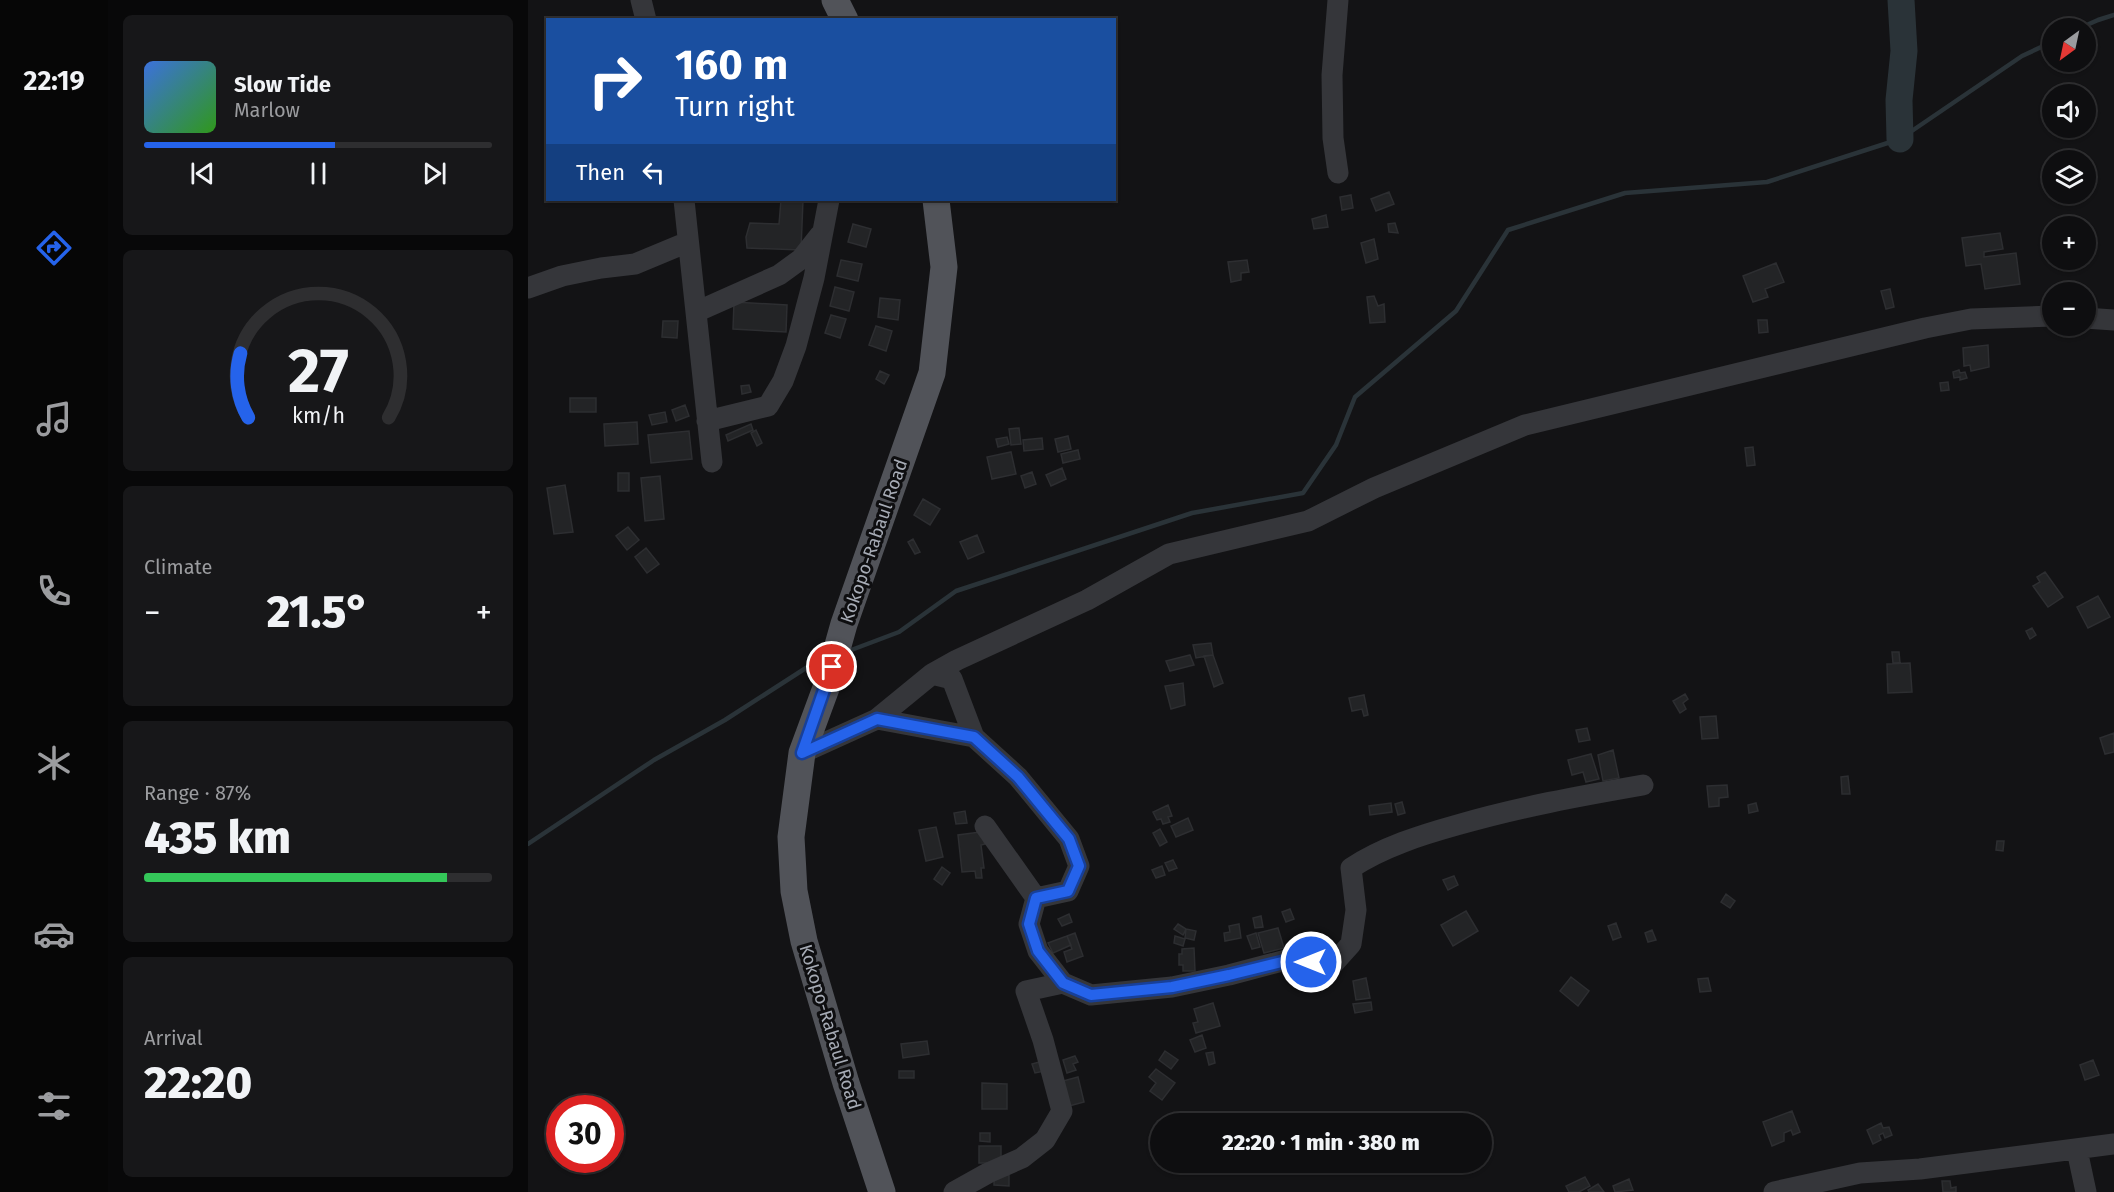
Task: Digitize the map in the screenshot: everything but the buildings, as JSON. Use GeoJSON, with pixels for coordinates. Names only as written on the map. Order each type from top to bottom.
{"type":"FeatureCollection","features":[{"type":"Feature","properties":{"kind":"main road","name":"Kokopo-Rabaul Road"},"geometry":{"type":"LineString","coordinates":[[882,1192],[846,1083],[804,941],[794,891],[791,837],[802,753],[826,688],[844,624],[932,373],[944,267],[936,201]]}},
{"type":"Feature","properties":{"kind":"street"},"geometry":{"type":"LineString","coordinates":[[640,0],[645,18]]}},
{"type":"Feature","properties":{"kind":"street"},"geometry":{"type":"LineString","coordinates":[[1338,0],[1332,75],[1333,138],[1338,173]]}},
{"type":"Feature","properties":{"kind":"street"},"geometry":{"type":"LineString","coordinates":[[684,201],[712,462]]}},
{"type":"Feature","properties":{"kind":"street"},"geometry":{"type":"LineString","coordinates":[[708,421],[768,406],[783,381],[796,346],[812,288],[829,201]]}},
{"type":"Feature","properties":{"kind":"street"},"geometry":{"type":"LineString","coordinates":[[696,312],[779,275],[801,259],[821,234]]}},
{"type":"Feature","properties":{"kind":"street"},"geometry":{"type":"LineString","coordinates":[[533,282],[635,264],[688,242]]}},
{"type":"Feature","properties":{"kind":"street"},"geometry":{"type":"LineString","coordinates":[[802,753],[877,719],[932,674],[957,660],[1087,600],[1169,554],[1308,521],[1374,488],[1525,425],[1925,328],[1971,319],[2042,316]]}},
{"type":"Feature","properties":{"kind":"street"},"geometry":{"type":"LineString","coordinates":[[2096,319],[2114,320]]}},
{"type":"Feature","properties":{"kind":"street"},"geometry":{"type":"LineString","coordinates":[[932,674],[952,679],[974,737],[1018,777],[1069,839],[1079,866],[1068,891],[1036,898]]}},
{"type":"Feature","properties":{"kind":"street"},"geometry":{"type":"LineString","coordinates":[[877,719],[974,737]]}},
{"type":"Feature","properties":{"kind":"street"},"geometry":{"type":"LineString","coordinates":[[1036,898],[1029,924],[1038,951],[1063,983],[1091,995],[1172,987],[1290,960],[1333,964],[1351,944],[1356,910],[1351,868],[1365,859],[1421,835],[1510,810],[1643,785]]}},
{"type":"Feature","properties":{"kind":"street"},"geometry":{"type":"LineString","coordinates":[[985,826],[1036,898]]}},
{"type":"Feature","properties":{"kind":"street"},"geometry":{"type":"LineString","coordinates":[[954,1192],[1022,1158],[1045,1140],[1062,1111],[1043,1040],[1026,991],[1063,983]]}},
{"type":"Feature","properties":{"kind":"street"},"geometry":{"type":"LineString","coordinates":[[1774,1192],[1860,1173],[1920,1169],[2114,1144]]}},
{"type":"Feature","properties":{"kind":"street"},"geometry":{"type":"LineString","coordinates":[[2077,1150],[2086,1192]]}},
{"type":"Feature","properties":{"kind":"waterway"},"geometry":{"type":"LineString","coordinates":[[1900,139],[1899,100],[1904,51],[1901,0]]}},
{"type":"Feature","properties":{"kind":"waterway"},"geometry":{"type":"LineString","coordinates":[[2096,21],[2114,15]]}},
{"type":"Feature","properties":{"kind":"waterway"},"geometry":{"type":"LineString","coordinates":[[846,652],[899,632],[956,591],[1192,513],[1303,493],[1336,445],[1355,397],[1456,311],[1508,230],[1625,193],[1767,182],[1900,139],[2022,56],[2042,47]]}},
{"type":"Feature","properties":{"kind":"waterway"},"geometry":{"type":"LineString","coordinates":[[528,844],[654,760],[725,720],[809,666],[824,661]]}},
{"type":"Feature","properties":{"kind":"route"},"geometry":{"type":"LineString","coordinates":[[832,667],[802,753],[877,719],[974,737],[1018,777],[1069,839],[1079,866],[1068,891],[1036,898],[1029,924],[1038,951],[1063,983],[1091,995],[1172,987],[1290,960],[1311,962]]}}]}
